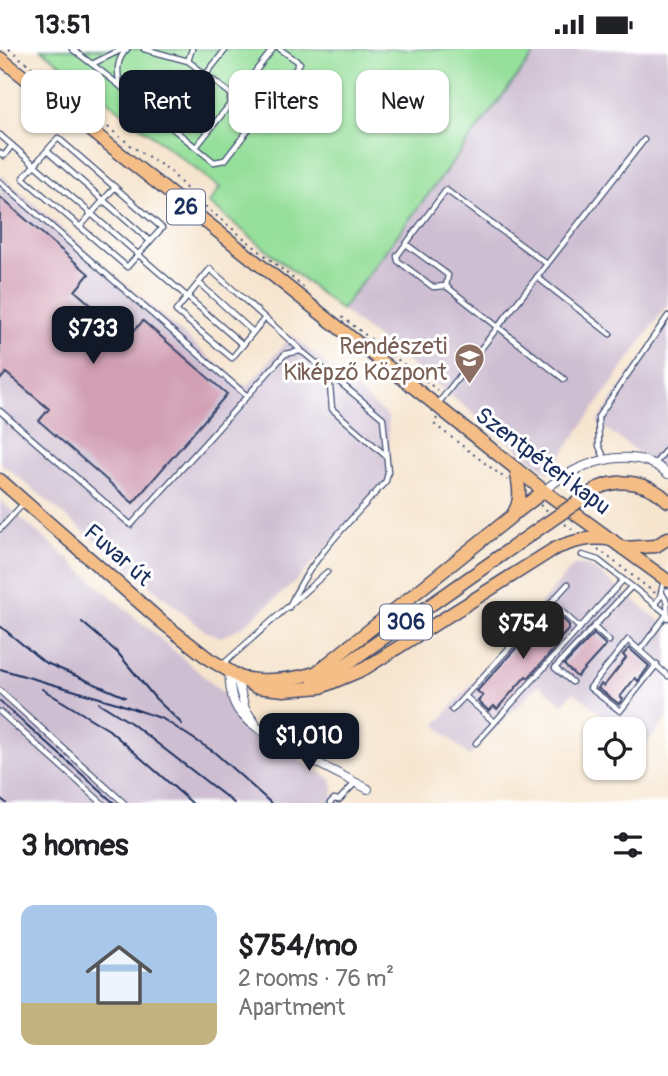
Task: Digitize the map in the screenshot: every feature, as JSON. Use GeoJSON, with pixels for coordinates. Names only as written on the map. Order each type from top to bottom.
{"type":"FeatureCollection","features":[{"type":"Feature","properties":{"kind":"main road","name":"Szentpéteri kapu"},"geometry":{"type":"LineString","coordinates":[[0,58],[441,400],[516,468],[618,544],[665,584]]}},
{"type":"Feature","properties":{"kind":"main road"},"geometry":{"type":"LineString","coordinates":[[512,516],[519,506],[521,495],[516,468]]}},
{"type":"Feature","properties":{"kind":"main road","name":"Fuvar út"},"geometry":{"type":"LineString","coordinates":[[0,480],[163,623],[224,668]]}},
{"type":"Feature","properties":{"kind":"main road","name":"306"},"geometry":{"type":"LineString","coordinates":[[224,668],[260,684],[288,686],[320,679],[348,663],[598,488],[614,483],[640,485],[659,493],[668,501]]}},
{"type":"Feature","properties":{"kind":"main road"},"geometry":{"type":"LineString","coordinates":[[224,668],[251,680],[291,679],[317,672],[544,491]]}},
{"type":"Feature","properties":{"kind":"main road"},"geometry":{"type":"LineString","coordinates":[[224,668],[256,687],[284,690],[321,687],[364,669],[554,549],[581,540],[600,538],[618,544],[656,546],[668,538]]}},
{"type":"Feature","properties":{"kind":"street"},"geometry":{"type":"LineString","coordinates":[[544,491],[564,475],[605,459],[631,458],[655,464],[668,474]]}},
{"type":"Feature","properties":{"kind":"street"},"geometry":{"type":"LineString","coordinates":[[224,668],[232,697],[245,720],[368,789]]}},
{"type":"Feature","properties":{"kind":"street"},"geometry":{"type":"LineString","coordinates":[[224,668],[251,718],[264,732]]}},
{"type":"Feature","properties":{"kind":"street"},"geometry":{"type":"LineString","coordinates":[[243,703],[256,687]]}},
{"type":"Feature","properties":{"kind":"lane"},"geometry":{"type":"LineString","coordinates":[[72,49],[119,85]]}},
{"type":"Feature","properties":{"kind":"lane"},"geometry":{"type":"LineString","coordinates":[[92,64],[125,49]]}},
{"type":"Feature","properties":{"kind":"lane"},"geometry":{"type":"LineString","coordinates":[[119,80],[117,68],[125,49]]}},
{"type":"Feature","properties":{"kind":"lane"},"geometry":{"type":"LineString","coordinates":[[144,49],[188,61],[200,70]]}},
{"type":"Feature","properties":{"kind":"lane"},"geometry":{"type":"LineString","coordinates":[[188,61],[192,49]]}},
{"type":"Feature","properties":{"kind":"lane"},"geometry":{"type":"LineString","coordinates":[[210,70],[226,49]]}},
{"type":"Feature","properties":{"kind":"lane"},"geometry":{"type":"LineString","coordinates":[[256,70],[273,49]]}},
{"type":"Feature","properties":{"kind":"lane"},"geometry":{"type":"LineString","coordinates":[[280,49],[300,63],[295,70]]}},
{"type":"Feature","properties":{"kind":"lane"},"geometry":{"type":"LineString","coordinates":[[215,82],[229,93]]}},
{"type":"Feature","properties":{"kind":"lane"},"geometry":{"type":"LineString","coordinates":[[196,147],[229,106]]}},
{"type":"Feature","properties":{"kind":"lane"},"geometry":{"type":"LineString","coordinates":[[178,133],[214,162],[225,160],[246,133]]}},
{"type":"Feature","properties":{"kind":"lane"},"geometry":{"type":"LineString","coordinates":[[0,135],[243,345]]}},
{"type":"Feature","properties":{"kind":"lane"},"geometry":{"type":"LineString","coordinates":[[58,138],[162,228],[127,267],[23,178],[35,165],[58,138]]}},
{"type":"Feature","properties":{"kind":"lane"},"geometry":{"type":"LineString","coordinates":[[441,400],[643,140]]}},
{"type":"Feature","properties":{"kind":"lane"},"geometry":{"type":"LineString","coordinates":[[0,153],[4,156],[12,145]]}},
{"type":"Feature","properties":{"kind":"lane"},"geometry":{"type":"LineString","coordinates":[[47,151],[150,241]]}},
{"type":"Feature","properties":{"kind":"lane"},"geometry":{"type":"LineString","coordinates":[[0,182],[247,396]]}},
{"type":"Feature","properties":{"kind":"lane"},"geometry":{"type":"LineString","coordinates":[[80,227],[115,187]]}},
{"type":"Feature","properties":{"kind":"lane"},"geometry":{"type":"LineString","coordinates":[[547,264],[446,190],[397,256],[398,261],[433,287],[446,286],[564,379]]}},
{"type":"Feature","properties":{"kind":"lane"},"geometry":{"type":"LineString","coordinates":[[406,244],[448,275],[446,286]]}},
{"type":"Feature","properties":{"kind":"lane"},"geometry":{"type":"LineString","coordinates":[[265,318],[232,358],[176,311],[210,269],[265,318],[304,353],[383,418],[387,457],[386,481],[314,563],[300,583],[289,607]]}},
{"type":"Feature","properties":{"kind":"lane"},"geometry":{"type":"LineString","coordinates":[[537,277],[610,334]]}},
{"type":"Feature","properties":{"kind":"lane"},"geometry":{"type":"LineString","coordinates":[[199,283],[253,332]]}},
{"type":"Feature","properties":{"kind":"lane"},"geometry":{"type":"LineString","coordinates":[[605,459],[600,446],[597,417],[668,316]]}},
{"type":"Feature","properties":{"kind":"lane"},"geometry":{"type":"LineString","coordinates":[[0,411],[131,525],[285,354],[300,351],[304,353]]}},
{"type":"Feature","properties":{"kind":"lane"},"geometry":{"type":"LineString","coordinates":[[328,373],[332,409],[387,457]]}},
{"type":"Feature","properties":{"kind":"lane"},"geometry":{"type":"LineString","coordinates":[[655,464],[668,447]]}},
{"type":"Feature","properties":{"kind":"lane"},"geometry":{"type":"LineString","coordinates":[[0,529],[24,501]]}},
{"type":"Feature","properties":{"kind":"lane"},"geometry":{"type":"LineString","coordinates":[[582,555],[598,560],[667,616]]}},
{"type":"Feature","properties":{"kind":"lane"},"geometry":{"type":"LineString","coordinates":[[224,668],[327,572]]}},
{"type":"Feature","properties":{"kind":"lane"},"geometry":{"type":"LineString","coordinates":[[476,743],[623,580]]}},
{"type":"Feature","properties":{"kind":"lane"},"geometry":{"type":"LineString","coordinates":[[453,710],[568,584]]}},
{"type":"Feature","properties":{"kind":"lane"},"geometry":{"type":"LineString","coordinates":[[654,605],[665,584]]}},
{"type":"Feature","properties":{"kind":"lane"},"geometry":{"type":"LineString","coordinates":[[640,650],[667,616],[665,584]]}},
{"type":"Feature","properties":{"kind":"lane"},"geometry":{"type":"LineString","coordinates":[[572,682],[555,668],[631,586]]}},
{"type":"Feature","properties":{"kind":"lane"},"geometry":{"type":"LineString","coordinates":[[551,602],[580,628]]}},
{"type":"Feature","properties":{"kind":"lane"},"geometry":{"type":"LineString","coordinates":[[594,627],[609,641]]}},
{"type":"Feature","properties":{"kind":"lane"},"geometry":{"type":"LineString","coordinates":[[657,664],[620,711],[590,688],[628,640],[657,664],[668,676]]}},
{"type":"Feature","properties":{"kind":"lane"},"geometry":{"type":"LineString","coordinates":[[0,691],[124,803]]}},
{"type":"Feature","properties":{"kind":"lane"},"geometry":{"type":"LineString","coordinates":[[465,696],[494,722]]}},
{"type":"Feature","properties":{"kind":"lane"},"geometry":{"type":"LineString","coordinates":[[0,712],[102,803]]}},
{"type":"Feature","properties":{"kind":"lane"},"geometry":{"type":"LineString","coordinates":[[330,803],[334,799],[339,801],[356,783]]}},
{"type":"Feature","properties":{"kind":"path"},"geometry":{"type":"LineString","coordinates":[[9,49],[133,148],[169,170],[195,198],[307,289]]}},
{"type":"Feature","properties":{"kind":"path"},"geometry":{"type":"LineString","coordinates":[[337,314],[357,326],[441,400]]}},
{"type":"Feature","properties":{"kind":"shaded area"},"geometry":{"type":"Polygon","coordinates":[[[538,49],[668,49],[668,304],[549,473],[341,310],[538,49]]]}},
{"type":"Feature","properties":{"kind":"shaded area"},"geometry":{"type":"Polygon","coordinates":[[[0,174],[241,385],[249,384],[292,335],[388,417],[391,478],[296,581],[243,626],[221,637],[205,631],[0,462],[0,174]]]}},
{"type":"Feature","properties":{"kind":"shaded area"},"geometry":{"type":"Polygon","coordinates":[[[668,322],[668,475],[597,422],[668,322]]]}},
{"type":"Feature","properties":{"kind":"shaded area"},"geometry":{"type":"Polygon","coordinates":[[[0,500],[223,693],[231,710],[252,733],[331,779],[335,791],[332,794],[342,803],[0,803],[0,500]]]}},
{"type":"Feature","properties":{"kind":"shaded area"},"geometry":{"type":"Polygon","coordinates":[[[579,564],[591,567],[668,627],[668,717],[646,744],[646,717],[606,717],[574,692],[563,704],[539,684],[469,756],[436,725],[573,566],[579,564]]]}},
{"type":"Feature","properties":{"kind":"green space"},"geometry":{"type":"Polygon","coordinates":[[[41,49],[538,49],[341,310],[209,203],[220,188],[149,133],[215,133],[215,70],[119,70],[119,110],[105,99],[105,70],[68,70],[41,49]]]}},
{"type":"Feature","properties":{"kind":"building"},"geometry":{"type":"Polygon","coordinates":[[[0,197],[89,274],[75,291],[128,337],[143,321],[227,394],[133,503],[39,421],[49,409],[6,373],[0,380],[0,197]]]}},
{"type":"Feature","properties":{"kind":"building"},"geometry":{"type":"Polygon","coordinates":[[[550,611],[554,611],[569,625],[569,629],[528,678],[526,676],[497,709],[494,706],[489,711],[478,701],[483,696],[477,691],[550,611]]]}},
{"type":"Feature","properties":{"kind":"building"},"geometry":{"type":"Polygon","coordinates":[[[594,634],[606,645],[577,677],[564,665],[594,634]]]}},
{"type":"Feature","properties":{"kind":"building"},"geometry":{"type":"Polygon","coordinates":[[[629,648],[649,666],[638,681],[635,678],[620,697],[623,699],[619,704],[598,688],[601,684],[604,686],[626,658],[623,655],[629,648]]]}},
{"type":"Feature","properties":{"kind":"railway"},"geometry":{"type":"LineString","coordinates":[[82,622],[118,653],[155,698],[182,724]]}},
{"type":"Feature","properties":{"kind":"railway"},"geometry":{"type":"LineString","coordinates":[[0,626],[44,662],[125,697]]}},
{"type":"Feature","properties":{"kind":"railway"},"geometry":{"type":"LineString","coordinates":[[0,669],[163,719],[214,752],[271,803]]}},
{"type":"Feature","properties":{"kind":"railway"},"geometry":{"type":"LineString","coordinates":[[42,689],[109,730],[192,803]]}},
{"type":"Feature","properties":{"kind":"railway"},"geometry":{"type":"LineString","coordinates":[[0,701],[114,803]]}},
{"type":"Feature","properties":{"kind":"railway"},"geometry":{"type":"LineString","coordinates":[[99,703],[131,723],[234,803]]}},
{"type":"Feature","properties":{"kind":"railway"},"geometry":{"type":"LineString","coordinates":[[0,798],[6,803]]}},
{"type":"Feature","properties":{"kind":"place","name":"Rendészeti Kiképző Központ"},"geometry":{"type":"Point","coordinates":[470,386]}}]}
